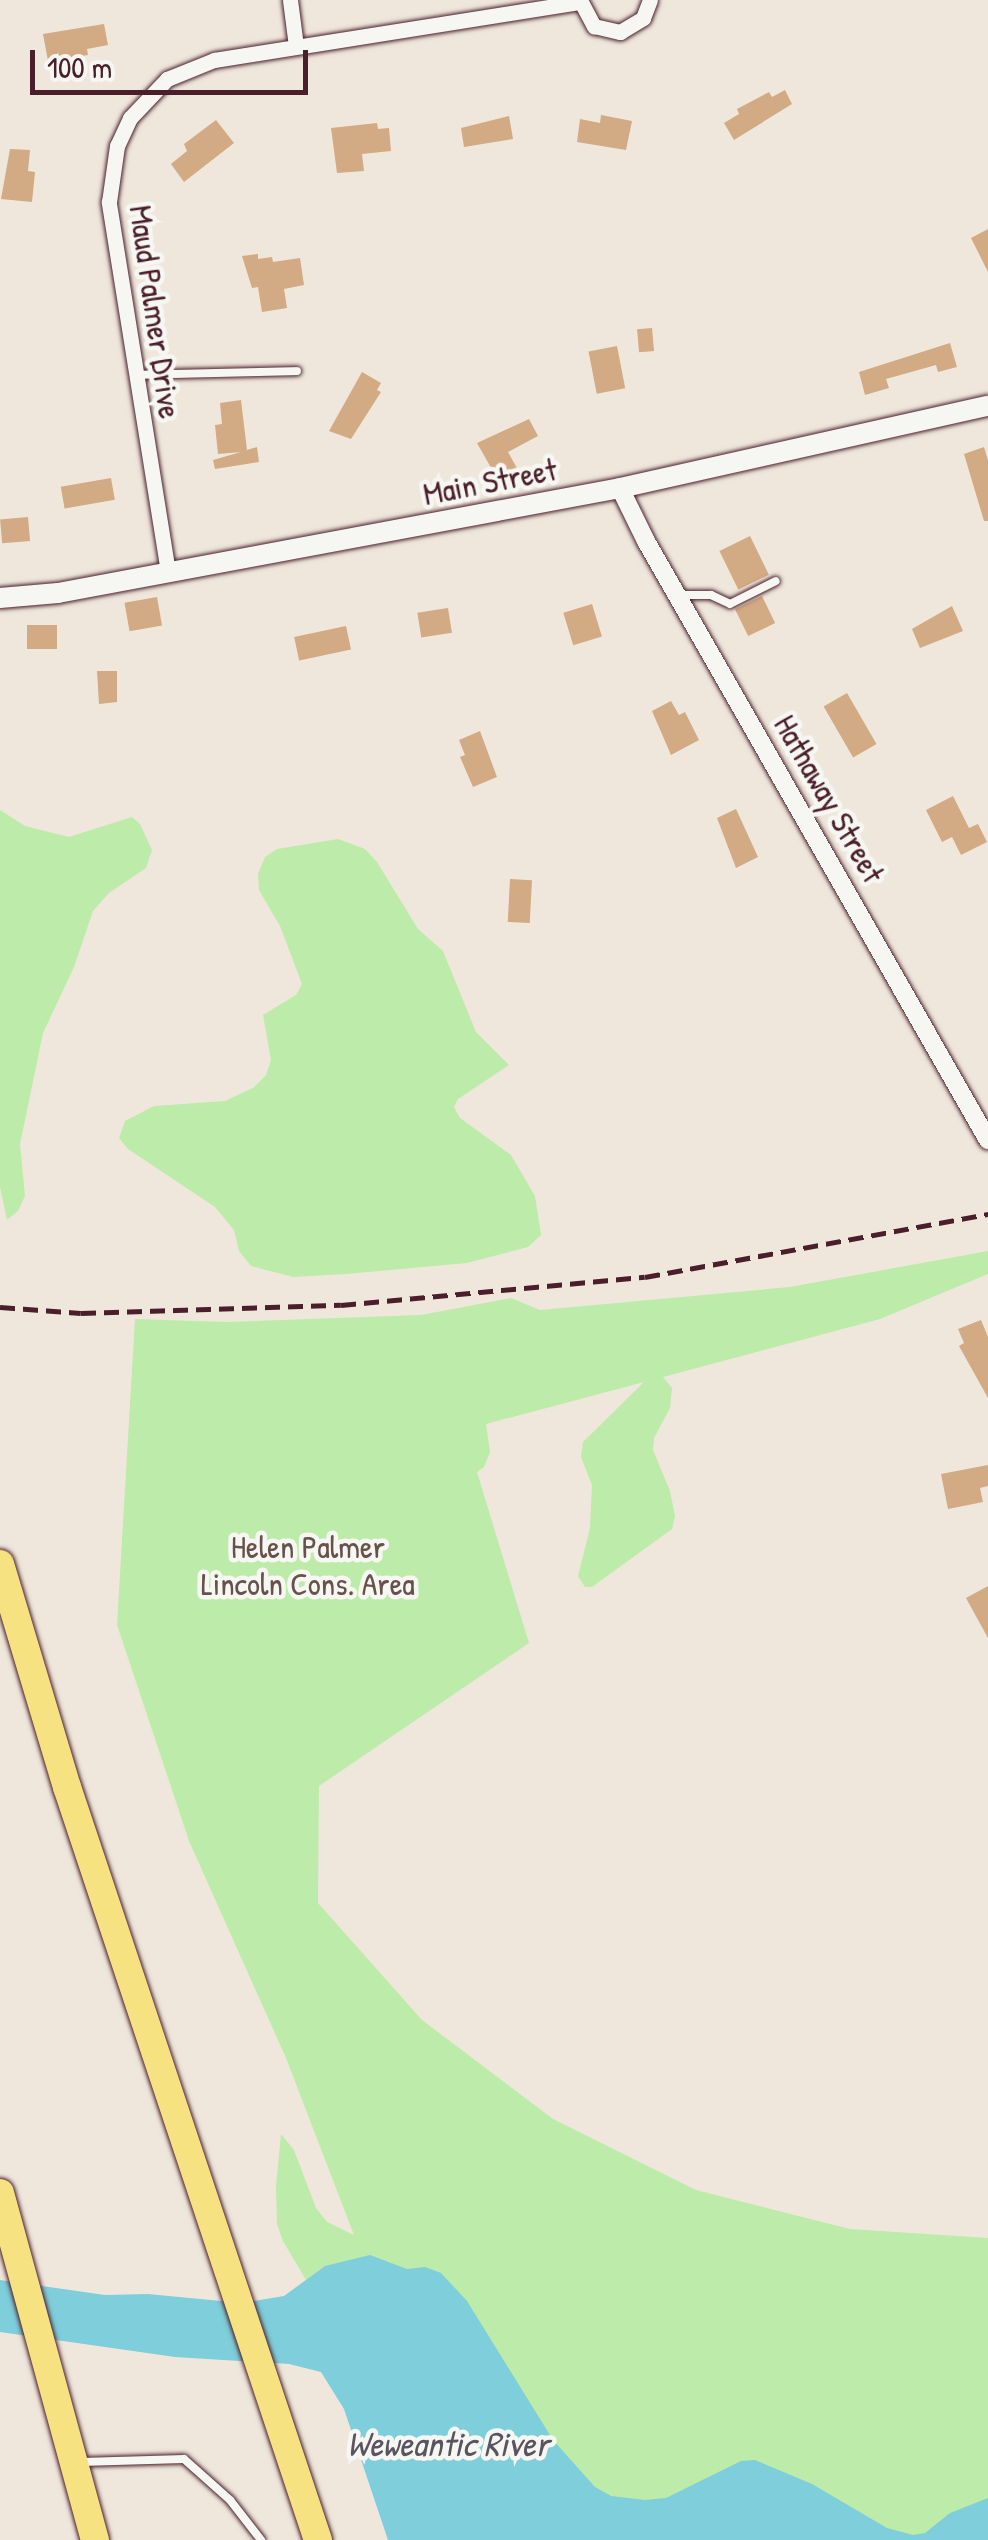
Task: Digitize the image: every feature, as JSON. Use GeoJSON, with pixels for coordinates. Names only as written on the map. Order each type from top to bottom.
{"type":"FeatureCollection","features":[{"type":"Feature","properties":{"kind":"highway"},"geometry":{"type":"LineString","coordinates":[[0,1564],[68,1787],[318,2540]]}},
{"type":"Feature","properties":{"kind":"highway"},"geometry":{"type":"LineString","coordinates":[[0,2192],[95,2540]]}},
{"type":"Feature","properties":{"kind":"main road","name":"Main Street"},"geometry":{"type":"LineString","coordinates":[[0,598],[168,572],[620,488],[988,406]]}},
{"type":"Feature","properties":{"kind":"street"},"geometry":{"type":"LineString","coordinates":[[290,0],[296,46]]}},
{"type":"Feature","properties":{"kind":"street","name":"Maud Palmer Drive"},"geometry":{"type":"LineString","coordinates":[[168,572],[108,202],[118,146],[130,118],[167,79],[190,68],[296,46],[580,1],[594,26],[620,32],[644,18],[650,0]]}},
{"type":"Feature","properties":{"kind":"street","name":"Hathaway Street"},"geometry":{"type":"LineString","coordinates":[[620,488],[988,1140]]}},
{"type":"Feature","properties":{"kind":"lane"},"geometry":{"type":"LineString","coordinates":[[135,375],[297,371]]}},
{"type":"Feature","properties":{"kind":"lane"},"geometry":{"type":"LineString","coordinates":[[677,595],[712,595],[730,604],[776,581]]}},
{"type":"Feature","properties":{"kind":"lane"},"geometry":{"type":"LineString","coordinates":[[74,2463],[155,2456],[184,2459],[230,2500],[261,2540]]}},
{"type":"Feature","properties":{"kind":"green space"},"geometry":{"type":"Polygon","coordinates":[[[0,810],[25,826],[69,837],[132,817],[140,824],[152,850],[146,868],[109,893],[93,911],[74,967],[43,1033],[20,1144],[25,1196],[18,1211],[7,1220],[0,1187],[0,810]]]}},
{"type":"Feature","properties":{"kind":"green space"},"geometry":{"type":"Polygon","coordinates":[[[338,839],[365,849],[377,862],[418,929],[443,951],[476,1032],[509,1065],[458,1099],[454,1107],[460,1118],[511,1155],[535,1196],[541,1235],[528,1247],[467,1263],[346,1274],[293,1277],[251,1266],[239,1251],[234,1230],[215,1207],[128,1149],[119,1138],[125,1121],[154,1106],[225,1101],[253,1088],[266,1075],[271,1060],[263,1015],[296,995],[302,984],[280,926],[259,890],[258,874],[265,857],[277,849],[338,839]]]}},
{"type":"Feature","properties":{"kind":"green space","name":"Helen Palmer Lincoln Cons. Area"},"geometry":{"type":"Polygon","coordinates":[[[988,1251],[988,1274],[880,1319],[663,1377],[672,1388],[670,1408],[654,1438],[653,1450],[670,1491],[675,1516],[672,1529],[592,1587],[585,1587],[578,1576],[590,1528],[592,1485],[581,1457],[583,1442],[644,1382],[486,1424],[490,1452],[484,1467],[477,1472],[529,1643],[319,1786],[318,1903],[422,2020],[553,2119],[696,2190],[850,2229],[988,2238],[988,2540],[635,2521],[325,2266],[306,2280],[283,2241],[277,2224],[276,2186],[281,2134],[294,2150],[316,2208],[327,2222],[354,2235],[286,2058],[189,1841],[117,1625],[135,1319],[226,1322],[421,1315],[511,1298],[540,1310],[790,1287],[988,1251]]]}},
{"type":"Feature","properties":{"kind":"water","name":"Weweantic River"},"geometry":{"type":"Polygon","coordinates":[[[370,2255],[407,2269],[425,2267],[441,2273],[467,2301],[553,2440],[595,2487],[611,2496],[666,2498],[741,2461],[755,2460],[812,2484],[887,2528],[913,2535],[925,2533],[950,2513],[988,2498],[988,2540],[388,2540],[344,2409],[321,2372],[289,2364],[175,2357],[0,2332],[0,2280],[105,2295],[148,2294],[242,2303],[284,2296],[325,2266],[370,2255]]]}},
{"type":"Feature","properties":{"kind":"building"},"geometry":{"type":"Polygon","coordinates":[[[104,24],[108,45],[87,49],[88,55],[48,61],[43,34],[104,24]]]}},
{"type":"Feature","properties":{"kind":"building"},"geometry":{"type":"Polygon","coordinates":[[[785,90],[792,104],[734,140],[724,123],[739,114],[737,109],[769,92],[772,97],[785,90]]]}},
{"type":"Feature","properties":{"kind":"building"},"geometry":{"type":"Polygon","coordinates":[[[601,115],[632,121],[626,150],[577,142],[580,119],[600,123],[601,115]]]}},
{"type":"Feature","properties":{"kind":"building"},"geometry":{"type":"Polygon","coordinates":[[[509,116],[513,139],[464,147],[461,128],[509,116]]]}},
{"type":"Feature","properties":{"kind":"building"},"geometry":{"type":"Polygon","coordinates":[[[216,120],[234,143],[184,182],[171,164],[187,151],[184,144],[216,120]]]}},
{"type":"Feature","properties":{"kind":"building"},"geometry":{"type":"Polygon","coordinates":[[[377,123],[378,129],[389,128],[391,151],[362,154],[364,171],[337,173],[331,128],[377,123]]]}},
{"type":"Feature","properties":{"kind":"building"},"geometry":{"type":"Polygon","coordinates":[[[10,149],[30,150],[28,171],[35,172],[32,202],[1,199],[10,149]]]}},
{"type":"Feature","properties":{"kind":"building"},"geometry":{"type":"Polygon","coordinates":[[[988,229],[988,272],[971,238],[988,229]]]}},
{"type":"Feature","properties":{"kind":"building"},"geometry":{"type":"Polygon","coordinates":[[[258,254],[258,259],[272,257],[273,262],[300,258],[304,285],[284,289],[287,308],[262,312],[258,287],[252,288],[242,256],[258,254]]]}},
{"type":"Feature","properties":{"kind":"building"},"geometry":{"type":"Polygon","coordinates":[[[652,328],[654,351],[639,352],[637,329],[652,328]]]}},
{"type":"Feature","properties":{"kind":"building"},"geometry":{"type":"Polygon","coordinates":[[[950,343],[957,367],[938,372],[936,365],[886,379],[889,388],[865,395],[859,372],[950,343]]]}},
{"type":"Feature","properties":{"kind":"building"},"geometry":{"type":"Polygon","coordinates":[[[617,346],[625,388],[597,394],[589,352],[617,346]]]}},
{"type":"Feature","properties":{"kind":"building"},"geometry":{"type":"Polygon","coordinates":[[[362,372],[381,383],[377,390],[381,392],[351,439],[329,431],[362,372]]]}},
{"type":"Feature","properties":{"kind":"building"},"geometry":{"type":"Polygon","coordinates":[[[241,400],[247,450],[257,447],[259,462],[215,469],[213,460],[241,452],[218,454],[215,425],[222,424],[220,403],[241,400]]]}},
{"type":"Feature","properties":{"kind":"building"},"geometry":{"type":"Polygon","coordinates":[[[529,419],[538,436],[508,452],[518,470],[498,480],[477,443],[529,419]]]}},
{"type":"Feature","properties":{"kind":"building"},"geometry":{"type":"Polygon","coordinates":[[[984,447],[988,460],[988,521],[984,521],[964,454],[984,447]]]}},
{"type":"Feature","properties":{"kind":"building"},"geometry":{"type":"Polygon","coordinates":[[[111,478],[115,500],[65,509],[61,487],[111,478]]]}},
{"type":"Feature","properties":{"kind":"building"},"geometry":{"type":"Polygon","coordinates":[[[28,517],[30,541],[2,543],[0,519],[28,517]]]}},
{"type":"Feature","properties":{"kind":"building"},"geometry":{"type":"Polygon","coordinates":[[[750,536],[769,575],[738,590],[719,551],[750,536]]]}},
{"type":"Feature","properties":{"kind":"building"},"geometry":{"type":"Polygon","coordinates":[[[762,596],[775,623],[748,636],[735,609],[762,596]]]}},
{"type":"Feature","properties":{"kind":"building"},"geometry":{"type":"Polygon","coordinates":[[[157,597],[162,626],[130,631],[125,603],[157,597]]]}},
{"type":"Feature","properties":{"kind":"building"},"geometry":{"type":"Polygon","coordinates":[[[592,604],[602,637],[573,645],[563,613],[592,604]]]}},
{"type":"Feature","properties":{"kind":"building"},"geometry":{"type":"Polygon","coordinates":[[[952,606],[963,631],[920,648],[912,629],[952,606]]]}},
{"type":"Feature","properties":{"kind":"building"},"geometry":{"type":"Polygon","coordinates":[[[448,608],[452,633],[421,638],[417,613],[448,608]]]}},
{"type":"Feature","properties":{"kind":"building"},"geometry":{"type":"Polygon","coordinates":[[[27,625],[57,625],[57,649],[27,649],[27,625]]]}},
{"type":"Feature","properties":{"kind":"building"},"geometry":{"type":"Polygon","coordinates":[[[346,626],[351,649],[299,660],[294,637],[346,626]]]}},
{"type":"Feature","properties":{"kind":"building"},"geometry":{"type":"Polygon","coordinates":[[[97,671],[117,671],[117,702],[99,704],[97,671]]]}},
{"type":"Feature","properties":{"kind":"building"},"geometry":{"type":"Polygon","coordinates":[[[847,693],[876,744],[853,758],[824,706],[847,693]]]}},
{"type":"Feature","properties":{"kind":"building"},"geometry":{"type":"Polygon","coordinates":[[[671,701],[679,715],[685,712],[699,740],[671,755],[652,711],[671,701]]]}},
{"type":"Feature","properties":{"kind":"building"},"geometry":{"type":"Polygon","coordinates":[[[480,731],[497,777],[473,787],[460,757],[465,755],[459,740],[480,731]]]}},
{"type":"Feature","properties":{"kind":"building"},"geometry":{"type":"Polygon","coordinates":[[[953,796],[969,828],[978,824],[987,842],[961,855],[952,837],[942,842],[926,810],[953,796]]]}},
{"type":"Feature","properties":{"kind":"building"},"geometry":{"type":"Polygon","coordinates":[[[736,809],[758,857],[736,868],[717,818],[736,809]]]}},
{"type":"Feature","properties":{"kind":"building"},"geometry":{"type":"Polygon","coordinates":[[[510,879],[532,880],[530,923],[508,922],[510,879]]]}},
{"type":"Feature","properties":{"kind":"building"},"geometry":{"type":"Polygon","coordinates":[[[981,1320],[988,1337],[988,1398],[959,1346],[964,1343],[958,1329],[981,1320]]]}},
{"type":"Feature","properties":{"kind":"building"},"geometry":{"type":"Polygon","coordinates":[[[988,1465],[988,1486],[980,1488],[983,1502],[948,1509],[941,1474],[988,1465]]]}},
{"type":"Feature","properties":{"kind":"building"},"geometry":{"type":"Polygon","coordinates":[[[988,1586],[988,1638],[966,1598],[988,1586]]]}},
{"type":"Feature","properties":{"kind":"railway"},"geometry":{"type":"LineString","coordinates":[[0,1307],[81,1313],[341,1305],[645,1277],[988,1214]]}}]}
